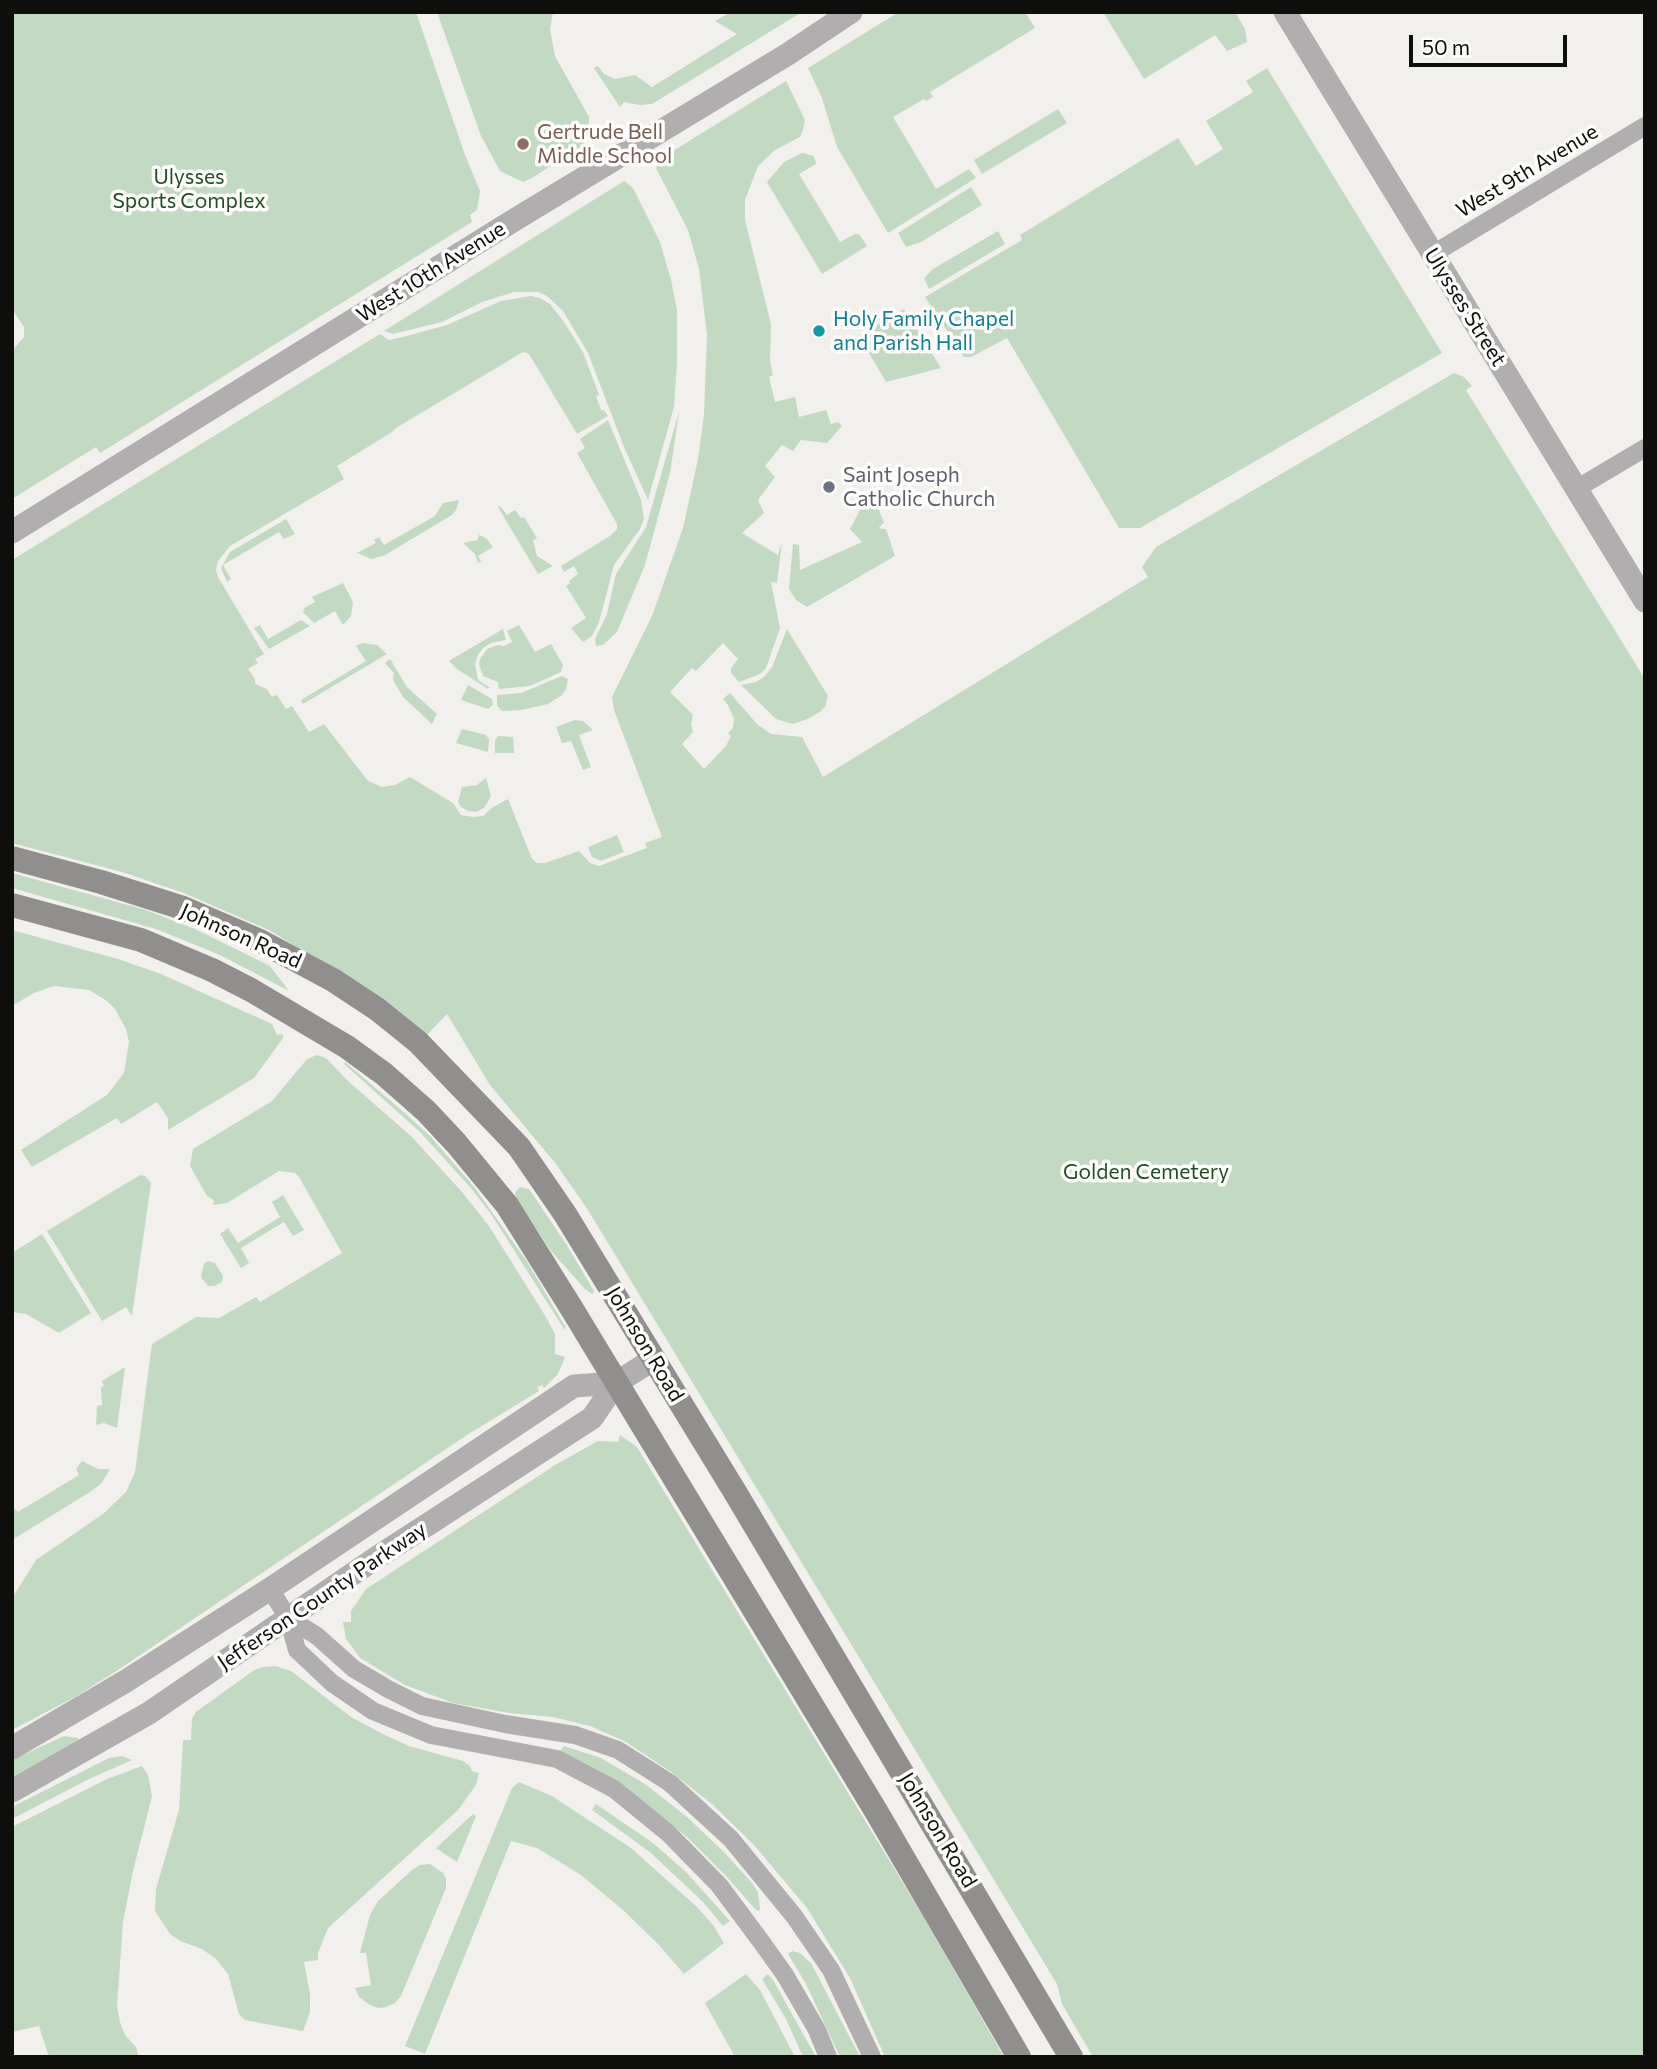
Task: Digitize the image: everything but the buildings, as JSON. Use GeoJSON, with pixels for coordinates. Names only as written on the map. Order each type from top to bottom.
{"type":"FeatureCollection","features":[{"type":"Feature","properties":{"kind":"main road","name":"Johnson Road"},"geometry":{"type":"LineString","coordinates":[[12,858],[146,895],[222,923],[333,980],[377,1009],[427,1050],[519,1147],[558,1203],[654,1359],[1071,2057]]}},
{"type":"Feature","properties":{"kind":"main road","name":"Johnson Road"},"geometry":{"type":"LineString","coordinates":[[12,905],[141,940],[212,970],[311,1024],[384,1074],[426,1111],[456,1143],[507,1205],[876,1811],[1019,2057]]}},
{"type":"Feature","properties":{"kind":"street","name":"West 10th Avenue"},"geometry":{"type":"LineString","coordinates":[[12,532],[511,222],[788,54],[851,12]]}},
{"type":"Feature","properties":{"kind":"street","name":"Ulysses Street"},"geometry":{"type":"LineString","coordinates":[[1285,12],[1645,601]]}},
{"type":"Feature","properties":{"kind":"street","name":"West 9th Avenue"},"geometry":{"type":"LineString","coordinates":[[1433,254],[1645,126]]}},
{"type":"Feature","properties":{"kind":"street"},"geometry":{"type":"LineString","coordinates":[[1576,489],[1645,448]]}},
{"type":"Feature","properties":{"kind":"street","name":"Jefferson County Parkway"},"geometry":{"type":"LineString","coordinates":[[12,1791],[149,1713],[592,1418],[616,1383],[654,1359]]}},
{"type":"Feature","properties":{"kind":"street","name":"Jefferson County Parkway"},"geometry":{"type":"LineString","coordinates":[[12,1748],[126,1681],[270,1589],[574,1386],[616,1383]]}},
{"type":"Feature","properties":{"kind":"street"},"geometry":{"type":"LineString","coordinates":[[270,1589],[288,1618],[297,1650],[332,1683],[373,1711],[431,1735],[557,1759],[614,1789],[668,1833],[719,1885],[760,1940],[810,2019],[828,2057]]}},
{"type":"Feature","properties":{"kind":"street"},"geometry":{"type":"LineString","coordinates":[[288,1618],[317,1636],[354,1669],[422,1706],[575,1735],[618,1750],[670,1783],[731,1839],[794,1916],[831,1970],[872,2057]]}},
{"type":"Feature","properties":{"kind":"street"},"geometry":{"type":"LineString","coordinates":[[510,1750],[517,1726]]}},
{"type":"Feature","properties":{"kind":"green space","name":"Ulysses Sports Complex"},"geometry":{"type":"Polygon","coordinates":[[[12,12],[416,12],[480,191],[477,210],[470,215],[472,222],[100,453],[96,447],[12,499],[12,351],[24,337],[24,327],[12,309],[12,12]]]}},
{"type":"Feature","properties":{"kind":"green space"},"geometry":{"type":"Polygon","coordinates":[[[437,12],[553,12],[550,29],[555,56],[589,117],[589,129],[584,145],[523,182],[500,171],[481,136],[437,12]]]}},
{"type":"Feature","properties":{"kind":"green space"},"geometry":{"type":"Polygon","coordinates":[[[731,12],[802,12],[652,104],[624,102],[620,107],[594,68],[598,66],[604,74],[615,79],[635,75],[652,87],[737,34],[715,21],[731,12]]]}},
{"type":"Feature","properties":{"kind":"green space"},"geometry":{"type":"Polygon","coordinates":[[[899,12],[1025,12],[1035,28],[930,92],[933,97],[926,101],[924,99],[893,117],[936,189],[969,169],[976,178],[888,233],[837,147],[822,98],[808,68],[899,12]]]}},
{"type":"Feature","properties":{"kind":"green space"},"geometry":{"type":"Polygon","coordinates":[[[1103,12],[1235,12],[1245,29],[1247,42],[1227,51],[1215,35],[1144,79],[1103,12]]]}},
{"type":"Feature","properties":{"kind":"green space"},"geometry":{"type":"Polygon","coordinates":[[[1267,68],[1442,353],[1140,528],[1119,528],[1007,338],[971,357],[964,357],[925,297],[1022,240],[1020,235],[1178,138],[1196,166],[1223,149],[1206,121],[1253,92],[1246,81],[1267,68]]]}},
{"type":"Feature","properties":{"kind":"green space","name":"Golden Cemetery"},"geometry":{"type":"Polygon","coordinates":[[[786,81],[805,120],[803,130],[800,137],[775,150],[758,166],[745,200],[745,220],[771,324],[770,361],[773,375],[769,377],[775,402],[795,397],[799,417],[826,410],[831,424],[838,422],[842,426],[827,443],[801,440],[793,451],[782,445],[765,466],[775,477],[758,500],[764,513],[742,533],[778,555],[782,542],[777,583],[771,582],[780,628],[766,668],[760,674],[739,682],[731,673],[731,668],[738,659],[723,643],[696,671],[692,668],[670,692],[693,715],[693,732],[682,744],[704,769],[726,746],[731,736],[728,733],[733,728],[734,719],[723,699],[730,693],[757,724],[771,734],[802,737],[823,777],[1148,577],[1142,567],[1156,547],[1454,373],[1464,377],[1472,386],[1466,390],[1645,679],[1645,2057],[1093,2057],[1062,2004],[1057,1984],[588,1210],[556,1164],[490,1085],[447,1014],[425,1037],[385,1003],[271,931],[184,893],[122,872],[12,843],[12,560],[380,334],[389,340],[403,337],[447,325],[501,301],[531,296],[550,304],[564,322],[583,352],[599,395],[596,396],[601,410],[608,416],[577,434],[529,354],[523,352],[337,466],[344,479],[230,546],[218,561],[216,570],[264,654],[255,659],[258,663],[248,669],[255,679],[255,684],[267,689],[272,697],[277,695],[286,709],[292,706],[309,732],[324,724],[368,781],[382,787],[395,785],[410,777],[453,803],[461,815],[473,817],[483,816],[508,799],[532,859],[537,863],[545,863],[579,851],[590,863],[599,866],[647,848],[645,843],[662,837],[614,710],[612,697],[652,616],[683,528],[698,459],[704,415],[707,335],[699,269],[688,230],[656,168],[660,159],[786,81]]]}},
{"type":"Feature","properties":{"kind":"green space"},"geometry":{"type":"Polygon","coordinates":[[[1058,109],[1067,123],[982,174],[974,160],[1058,109]]]}},
{"type":"Feature","properties":{"kind":"green space"},"geometry":{"type":"Polygon","coordinates":[[[802,153],[814,156],[816,164],[799,174],[840,242],[859,234],[867,246],[822,274],[767,182],[784,162],[802,153]]]}},
{"type":"Feature","properties":{"kind":"green space"},"geometry":{"type":"Polygon","coordinates":[[[624,181],[633,188],[660,242],[677,310],[674,407],[648,500],[624,447],[588,353],[563,311],[547,296],[538,292],[514,292],[482,302],[442,322],[393,334],[384,331],[624,181]]]}},
{"type":"Feature","properties":{"kind":"green space"},"geometry":{"type":"Polygon","coordinates":[[[971,187],[982,205],[921,242],[906,247],[898,233],[971,187]]]}},
{"type":"Feature","properties":{"kind":"green space"},"geometry":{"type":"Polygon","coordinates":[[[998,231],[1005,244],[929,289],[924,278],[933,269],[998,231]]]}},
{"type":"Feature","properties":{"kind":"green space"},"geometry":{"type":"Polygon","coordinates":[[[904,309],[941,368],[886,382],[859,336],[904,309]]]}},
{"type":"Feature","properties":{"kind":"green space"},"geometry":{"type":"Polygon","coordinates":[[[679,412],[670,473],[645,565],[617,632],[603,645],[596,646],[595,639],[607,614],[616,574],[646,527],[679,412]]]}},
{"type":"Feature","properties":{"kind":"green space"},"geometry":{"type":"Polygon","coordinates":[[[608,420],[641,500],[644,519],[640,529],[614,565],[599,622],[592,636],[583,642],[571,628],[586,618],[566,586],[578,574],[574,566],[564,572],[561,566],[617,529],[617,524],[577,453],[585,448],[580,439],[608,420]]]}},
{"type":"Feature","properties":{"kind":"green space"},"geometry":{"type":"Polygon","coordinates":[[[866,499],[876,502],[884,523],[879,527],[886,529],[895,556],[807,607],[796,600],[789,589],[793,544],[799,545],[800,570],[862,542],[850,529],[866,499]]]}},
{"type":"Feature","properties":{"kind":"green space"},"geometry":{"type":"Polygon","coordinates":[[[459,500],[452,515],[385,555],[372,559],[357,553],[376,543],[374,540],[379,537],[384,545],[435,516],[443,503],[459,500]]]}},
{"type":"Feature","properties":{"kind":"green space"},"geometry":{"type":"Polygon","coordinates":[[[498,507],[507,515],[515,510],[521,518],[524,517],[537,538],[533,540],[537,556],[553,566],[538,574],[498,507]]]}},
{"type":"Feature","properties":{"kind":"green space"},"geometry":{"type":"Polygon","coordinates":[[[286,519],[295,534],[284,539],[279,532],[223,565],[231,579],[227,582],[221,568],[230,552],[286,519]]]}},
{"type":"Feature","properties":{"kind":"green space"},"geometry":{"type":"Polygon","coordinates":[[[479,535],[486,538],[493,547],[478,556],[481,561],[478,563],[475,554],[463,543],[477,540],[479,535]]]}},
{"type":"Feature","properties":{"kind":"green space"},"geometry":{"type":"Polygon","coordinates":[[[343,583],[353,602],[351,616],[343,625],[335,611],[314,623],[303,612],[304,608],[315,602],[312,597],[343,583]]]}},
{"type":"Feature","properties":{"kind":"green space"},"geometry":{"type":"Polygon","coordinates":[[[301,620],[310,626],[269,649],[254,628],[260,625],[268,639],[301,620]]]}},
{"type":"Feature","properties":{"kind":"green space"},"geometry":{"type":"Polygon","coordinates":[[[519,625],[535,652],[551,644],[563,665],[561,672],[530,686],[499,689],[498,682],[483,676],[480,659],[487,649],[512,642],[507,631],[519,625]]]}},
{"type":"Feature","properties":{"kind":"green space"},"geometry":{"type":"Polygon","coordinates":[[[503,629],[506,640],[483,648],[475,664],[478,680],[489,687],[488,689],[449,661],[503,629]]]}},
{"type":"Feature","properties":{"kind":"green space"},"geometry":{"type":"Polygon","coordinates":[[[787,629],[828,696],[821,711],[793,724],[776,719],[741,685],[764,677],[772,667],[787,629]]]}},
{"type":"Feature","properties":{"kind":"green space"},"geometry":{"type":"Polygon","coordinates":[[[362,643],[377,645],[387,654],[303,704],[301,700],[366,661],[356,646],[362,643]]]}},
{"type":"Feature","properties":{"kind":"green space"},"geometry":{"type":"Polygon","coordinates":[[[390,659],[407,687],[437,714],[432,724],[403,697],[393,680],[394,673],[385,663],[390,659]]]}},
{"type":"Feature","properties":{"kind":"green space"},"geometry":{"type":"Polygon","coordinates":[[[562,676],[568,679],[566,689],[548,704],[502,711],[497,706],[497,695],[521,693],[562,676]]]}},
{"type":"Feature","properties":{"kind":"green space"},"geometry":{"type":"Polygon","coordinates":[[[468,685],[492,699],[493,705],[488,709],[461,700],[468,685]]]}},
{"type":"Feature","properties":{"kind":"green space"},"geometry":{"type":"Polygon","coordinates":[[[575,720],[583,721],[593,730],[579,735],[591,767],[583,770],[571,741],[562,743],[556,727],[575,720]]]}},
{"type":"Feature","properties":{"kind":"green space"},"geometry":{"type":"Polygon","coordinates":[[[462,729],[486,735],[489,739],[488,752],[456,743],[462,729]]]}},
{"type":"Feature","properties":{"kind":"green space"},"geometry":{"type":"Polygon","coordinates":[[[498,736],[513,737],[514,753],[495,753],[498,736]]]}},
{"type":"Feature","properties":{"kind":"green space"},"geometry":{"type":"Polygon","coordinates":[[[486,778],[491,796],[484,808],[476,812],[461,807],[458,802],[462,787],[477,785],[486,778]]]}},
{"type":"Feature","properties":{"kind":"green space"},"geometry":{"type":"Polygon","coordinates":[[[617,835],[624,852],[601,861],[592,857],[588,847],[617,835]]]}},
{"type":"Feature","properties":{"kind":"green space"},"geometry":{"type":"Polygon","coordinates":[[[12,873],[146,910],[195,929],[270,966],[289,991],[220,955],[156,929],[12,888],[12,873]]]}},
{"type":"Feature","properties":{"kind":"green space"},"geometry":{"type":"Polygon","coordinates":[[[12,930],[118,959],[161,974],[272,1024],[277,1035],[283,1034],[283,1038],[254,1078],[168,1130],[168,1118],[157,1102],[121,1124],[115,1119],[32,1167],[21,1150],[107,1095],[124,1073],[129,1042],[126,1029],[115,1009],[89,990],[54,986],[34,993],[12,1006],[12,930]]]}},
{"type":"Feature","properties":{"kind":"green space"},"geometry":{"type":"Polygon","coordinates":[[[317,1055],[326,1058],[412,1137],[489,1226],[555,1334],[555,1354],[565,1357],[562,1365],[557,1375],[544,1388],[542,1385],[537,1387],[539,1391],[467,1435],[118,1670],[75,1697],[12,1730],[12,1598],[36,1560],[103,1514],[126,1492],[135,1472],[152,1344],[196,1317],[219,1318],[256,1297],[260,1302],[342,1253],[295,1173],[279,1171],[227,1203],[213,1205],[214,1200],[207,1196],[190,1166],[193,1149],[272,1101],[307,1059],[317,1055]]]}},
{"type":"Feature","properties":{"kind":"green space"},"geometry":{"type":"Polygon","coordinates":[[[345,1062],[431,1137],[475,1188],[528,1263],[566,1328],[564,1329],[491,1214],[470,1187],[420,1132],[344,1064],[345,1062]]]}},
{"type":"Feature","properties":{"kind":"green space"},"geometry":{"type":"Polygon","coordinates":[[[140,1175],[145,1176],[151,1183],[132,1316],[126,1307],[102,1321],[47,1231],[140,1175]]]}},
{"type":"Feature","properties":{"kind":"green space"},"geometry":{"type":"Polygon","coordinates":[[[520,1187],[529,1189],[566,1244],[594,1291],[592,1294],[551,1251],[516,1198],[515,1193],[520,1187]]]}},
{"type":"Feature","properties":{"kind":"green space"},"geometry":{"type":"Polygon","coordinates":[[[283,1195],[304,1230],[293,1236],[284,1222],[241,1248],[249,1263],[241,1268],[220,1234],[228,1228],[238,1243],[280,1217],[272,1202],[283,1195]]]}},
{"type":"Feature","properties":{"kind":"green space"},"geometry":{"type":"Polygon","coordinates":[[[42,1234],[91,1313],[59,1333],[26,1314],[12,1312],[12,1253],[42,1234]]]}},
{"type":"Feature","properties":{"kind":"green space"},"geometry":{"type":"Polygon","coordinates":[[[208,1261],[215,1263],[223,1276],[222,1282],[214,1286],[208,1286],[201,1277],[204,1264],[208,1261]]]}},
{"type":"Feature","properties":{"kind":"green space"},"geometry":{"type":"Polygon","coordinates":[[[125,1367],[117,1428],[104,1423],[96,1425],[97,1406],[102,1405],[102,1381],[125,1367]]]}},
{"type":"Feature","properties":{"kind":"green space"},"geometry":{"type":"Polygon","coordinates":[[[620,1435],[637,1447],[922,1914],[1004,2057],[885,2057],[850,1978],[807,1908],[754,1845],[712,1804],[671,1772],[626,1742],[590,1726],[553,1717],[509,1713],[453,1703],[405,1685],[360,1658],[346,1639],[343,1622],[351,1622],[351,1611],[366,1589],[555,1465],[598,1441],[618,1442],[620,1435]]]}},
{"type":"Feature","properties":{"kind":"green space"},"geometry":{"type":"Polygon","coordinates":[[[82,1461],[98,1469],[110,1469],[101,1484],[12,1540],[12,1506],[18,1512],[79,1475],[76,1469],[82,1461]]]}},
{"type":"Feature","properties":{"kind":"green space"},"geometry":{"type":"Polygon","coordinates":[[[276,1666],[291,1671],[351,1717],[385,1735],[409,1746],[463,1761],[472,1771],[479,1773],[476,1785],[458,1810],[328,1928],[318,1960],[304,1962],[310,1994],[310,2012],[303,2031],[245,2020],[239,2014],[228,1974],[215,1958],[170,1934],[155,1911],[156,1889],[179,1810],[183,1740],[191,1740],[192,1719],[196,1712],[254,1670],[276,1666]]]}},
{"type":"Feature","properties":{"kind":"green space"},"geometry":{"type":"Polygon","coordinates":[[[64,1736],[78,1738],[80,1742],[12,1779],[12,1760],[64,1736]]]}},
{"type":"Feature","properties":{"kind":"green space"},"geometry":{"type":"Polygon","coordinates":[[[564,1746],[601,1758],[645,1784],[686,1816],[752,1883],[758,1892],[759,1911],[687,1837],[630,1794],[561,1756],[560,1751],[564,1746]]]}},
{"type":"Feature","properties":{"kind":"green space"},"geometry":{"type":"Polygon","coordinates":[[[122,1756],[132,1760],[12,1819],[12,1807],[109,1758],[122,1756]]]}},
{"type":"Feature","properties":{"kind":"green space"},"geometry":{"type":"Polygon","coordinates":[[[142,1766],[148,1775],[152,1796],[123,1922],[117,2006],[125,2035],[136,2047],[139,2057],[49,2057],[39,2026],[12,2032],[12,1827],[107,1779],[142,1766]]]}},
{"type":"Feature","properties":{"kind":"green space"},"geometry":{"type":"Polygon","coordinates":[[[519,1782],[552,1796],[631,1848],[697,1907],[724,1943],[684,1974],[623,1910],[581,1875],[537,1848],[511,1841],[425,2054],[405,2046],[512,1788],[519,1782]]]}},
{"type":"Feature","properties":{"kind":"green space"},"geometry":{"type":"Polygon","coordinates":[[[596,1804],[653,1843],[686,1872],[730,1921],[723,1926],[703,1902],[651,1853],[592,1810],[596,1804]]]}},
{"type":"Feature","properties":{"kind":"green space"},"geometry":{"type":"Polygon","coordinates":[[[473,1814],[476,1816],[457,1862],[436,1848],[473,1814]]]}},
{"type":"Feature","properties":{"kind":"green space"},"geometry":{"type":"Polygon","coordinates":[[[430,1864],[443,1873],[446,1888],[401,1996],[386,2007],[370,2005],[359,1997],[355,1988],[371,1985],[366,1953],[360,1953],[370,1915],[378,1901],[412,1870],[420,1865],[430,1864]]]}},
{"type":"Feature","properties":{"kind":"green space"},"geometry":{"type":"Polygon","coordinates":[[[792,1951],[800,1953],[811,1963],[860,2057],[840,2057],[806,1984],[788,1954],[792,1951]]]}},
{"type":"Feature","properties":{"kind":"green space"},"geometry":{"type":"Polygon","coordinates":[[[746,1974],[760,1990],[795,2057],[735,2057],[705,2003],[746,1974]]]}},
{"type":"Feature","properties":{"kind":"green space"},"geometry":{"type":"Polygon","coordinates":[[[768,1974],[816,2057],[803,2057],[786,2019],[762,1979],[768,1974]]]}},
{"type":"Feature","properties":{"kind":"place","name":"Gertrude Bell Middle School"},"geometry":{"type":"Point","coordinates":[523,144]}},
{"type":"Feature","properties":{"kind":"place","name":"Holy Family Chapel and Parish Hall"},"geometry":{"type":"Point","coordinates":[819,331]}},
{"type":"Feature","properties":{"kind":"place","name":"Saint Joseph Catholic Church"},"geometry":{"type":"Point","coordinates":[829,487]}}]}
